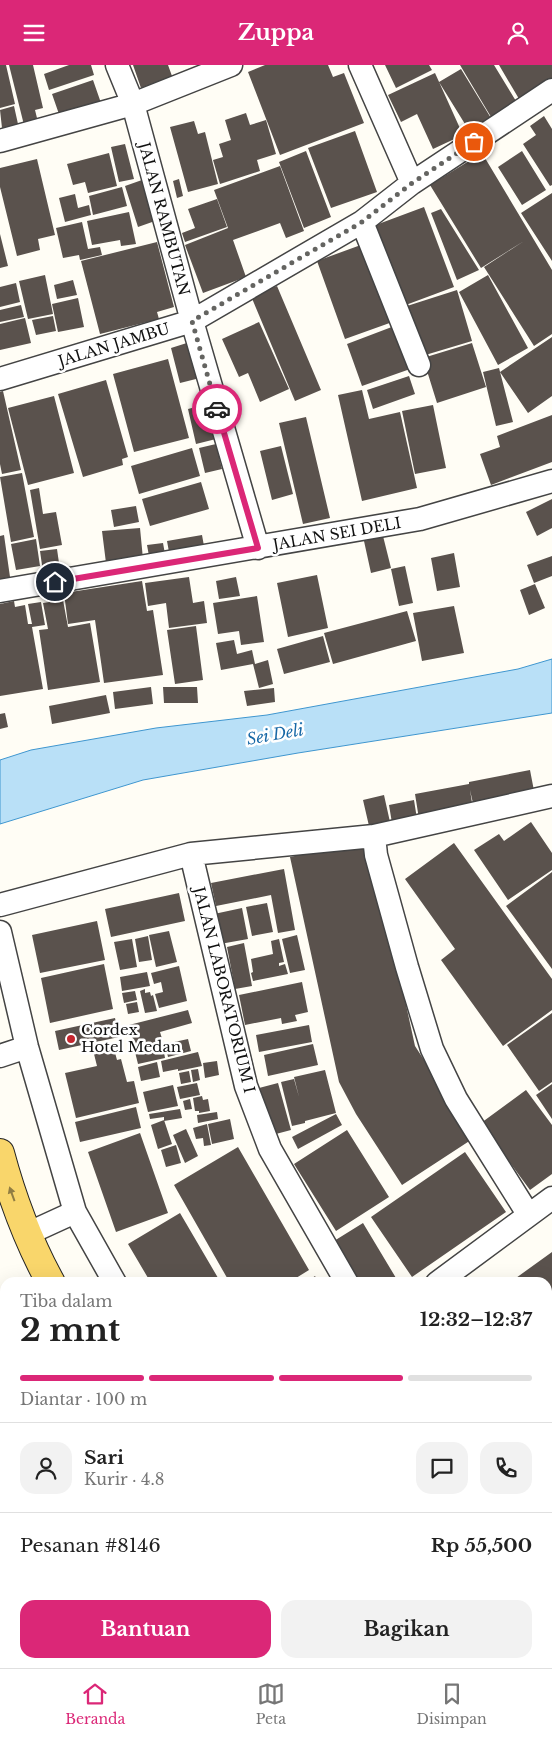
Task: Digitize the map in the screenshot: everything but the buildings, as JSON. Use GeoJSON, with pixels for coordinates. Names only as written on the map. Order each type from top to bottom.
{"type":"FeatureCollection","features":[{"type":"Feature","properties":{"kind":"main road"},"geometry":{"type":"LineString","coordinates":[[0,1153],[7,1179],[41,1276]]}},
{"type":"Feature","properties":{"kind":"street","name":"JALAN RAMBUTAN"},"geometry":{"type":"LineString","coordinates":[[117,65],[133,104],[192,321],[258,548]]}},
{"type":"Feature","properties":{"kind":"street"},"geometry":{"type":"LineString","coordinates":[[0,141],[133,104],[231,65]]}},
{"type":"Feature","properties":{"kind":"street"},"geometry":{"type":"LineString","coordinates":[[360,65],[412,183]]}},
{"type":"Feature","properties":{"kind":"street","name":"JALAN JAMBU"},"geometry":{"type":"LineString","coordinates":[[0,379],[192,321],[362,222],[412,183],[552,90]]}},
{"type":"Feature","properties":{"kind":"street"},"geometry":{"type":"LineString","coordinates":[[362,222],[419,365]]}},
{"type":"Feature","properties":{"kind":"street","name":"JALAN SEI DELI"},"geometry":{"type":"LineString","coordinates":[[0,591],[420,519],[552,481]]}},
{"type":"Feature","properties":{"kind":"street"},"geometry":{"type":"LineString","coordinates":[[0,905],[191,853],[374,836],[552,796]]}},
{"type":"Feature","properties":{"kind":"street"},"geometry":{"type":"LineString","coordinates":[[374,836],[376,855],[432,1049],[456,1099],[528,1214]]}},
{"type":"Feature","properties":{"kind":"street","name":"JALAN LABORATORIUM I"},"geometry":{"type":"LineString","coordinates":[[191,853],[246,1086],[270,1149],[344,1277]]}},
{"type":"Feature","properties":{"kind":"street"},"geometry":{"type":"LineString","coordinates":[[0,932],[27,1047],[75,1212],[112,1277]]}},
{"type":"Feature","properties":{"kind":"street"},"geometry":{"type":"LineString","coordinates":[[0,1056],[27,1047]]}},
{"type":"Feature","properties":{"kind":"street"},"geometry":{"type":"LineString","coordinates":[[445,1277],[552,1197]]}},
{"type":"Feature","properties":{"kind":"street"},"geometry":{"type":"LineString","coordinates":[[27,1234],[75,1212]]}},
{"type":"Feature","properties":{"kind":"water","name":"Sei Deli"},"geometry":{"type":"Polygon","coordinates":[[[552,659],[552,713],[298,753],[143,780],[0,824],[0,760],[31,750],[156,728],[267,715],[518,669],[552,659]]]}},
{"type":"Feature","properties":{"kind":"way so far"},"geometry":{"type":"LineString","coordinates":[[217,409],[192,321],[362,222],[412,183],[474,142]]}},
{"type":"Feature","properties":{"kind":"place","name":"Cordex Hotel Medan"},"geometry":{"type":"Point","coordinates":[71,1039]}},
{"type":"Feature","properties":{"kind":"route"},"geometry":{"type":"LineString","coordinates":[[55,582],[258,548],[217,409]]}}]}
